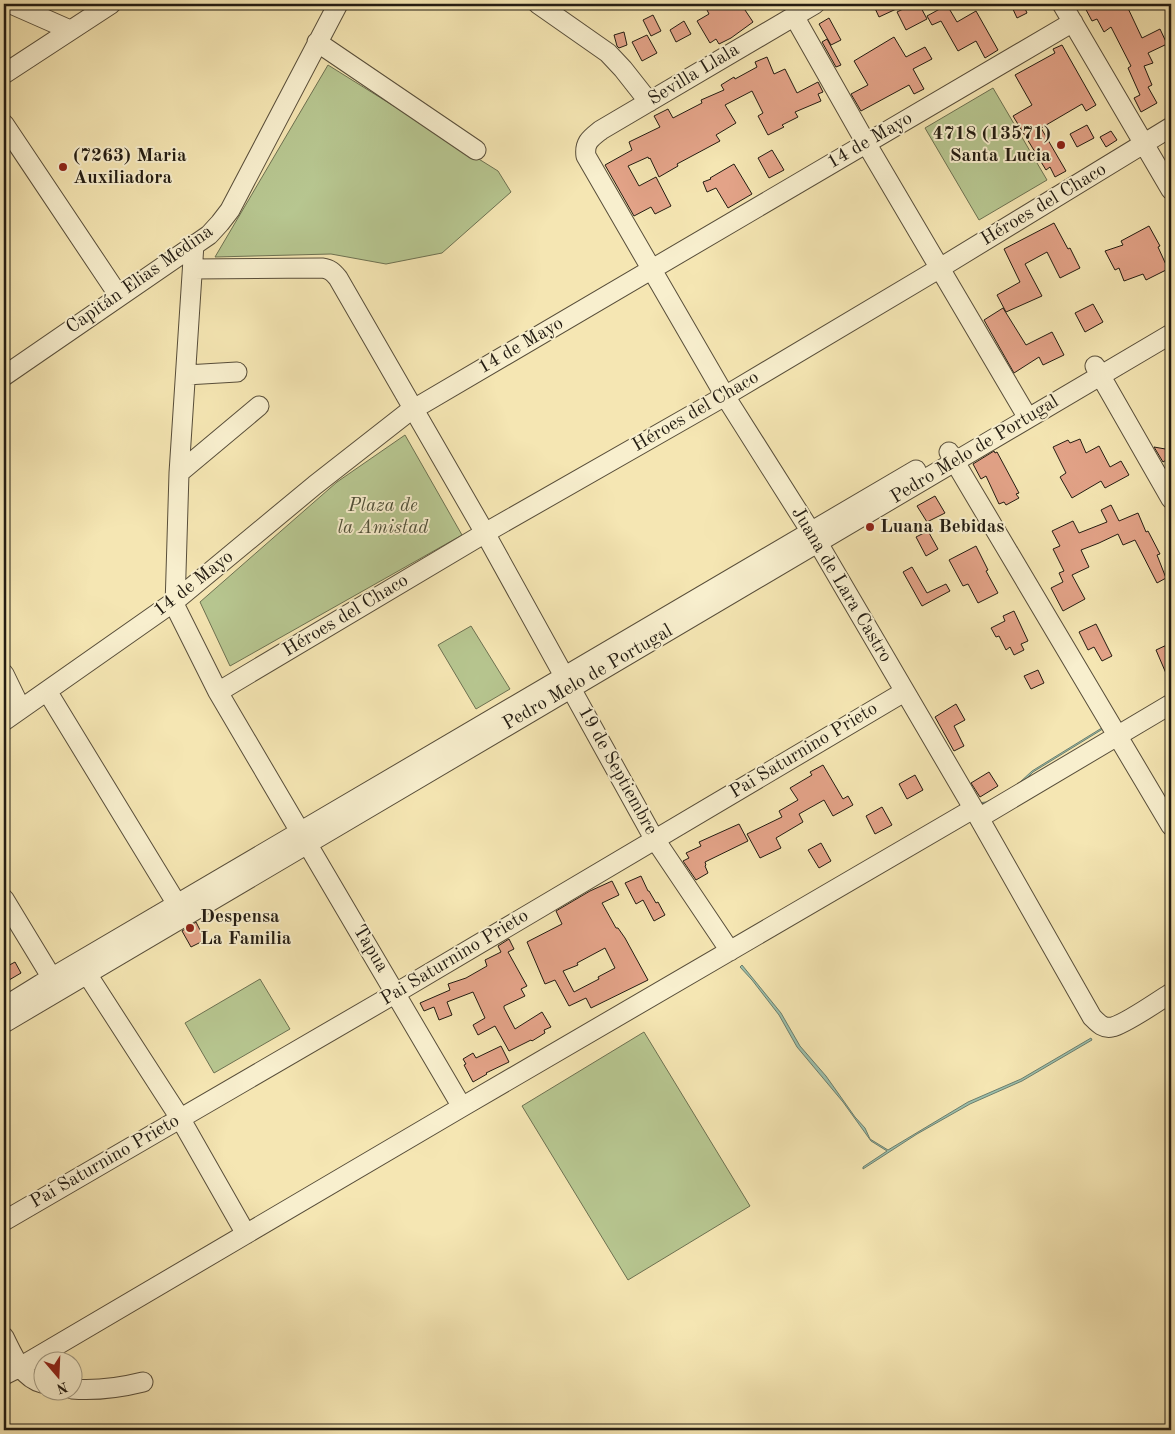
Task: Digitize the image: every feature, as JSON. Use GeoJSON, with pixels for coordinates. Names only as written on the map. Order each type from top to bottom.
{"type":"FeatureCollection","features":[{"type":"Feature","properties":{"kind":"street"},"geometry":{"type":"LineString","coordinates":[[11,4],[70,30]]}},
{"type":"Feature","properties":{"kind":"street"},"geometry":{"type":"LineString","coordinates":[[4,74],[110,4]]}},
{"type":"Feature","properties":{"kind":"street","name":"Capitán Elias Medina"},"geometry":{"type":"LineString","coordinates":[[4,376],[209,234],[220,223],[230,210],[338,4]]}},
{"type":"Feature","properties":{"kind":"street"},"geometry":{"type":"LineString","coordinates":[[538,4],[608,53],[624,69],[649,102]]}},
{"type":"Feature","properties":{"kind":"street","name":"Sevilla Llala"},"geometry":{"type":"LineString","coordinates":[[586,156],[585,148],[601,130],[814,4]]}},
{"type":"Feature","properties":{"kind":"street"},"geometry":{"type":"LineString","coordinates":[[1062,4],[1171,190]]}},
{"type":"Feature","properties":{"kind":"street"},"geometry":{"type":"LineString","coordinates":[[794,16],[866,143],[1025,413]]}},
{"type":"Feature","properties":{"kind":"street","name":"14 de Mayo"},"geometry":{"type":"LineString","coordinates":[[4,721],[175,601],[314,485],[413,409],[1073,22]]}},
{"type":"Feature","properties":{"kind":"street"},"geometry":{"type":"LineString","coordinates":[[317,42],[476,150]]}},
{"type":"Feature","properties":{"kind":"street"},"geometry":{"type":"LineString","coordinates":[[4,124],[120,296]]}},
{"type":"Feature","properties":{"kind":"street","name":"Héroes del Chaco"},"geometry":{"type":"LineString","coordinates":[[218,692],[485,533],[726,396],[1171,127]]}},
{"type":"Feature","properties":{"kind":"street","name":"Juana de Lara Castro"},"geometry":{"type":"LineString","coordinates":[[586,156],[726,396],[814,537],[976,813],[1092,1017],[1101,1026],[1113,1027],[1171,992]]}},
{"type":"Feature","properties":{"kind":"street"},"geometry":{"type":"LineString","coordinates":[[175,601],[179,473],[194,244]]}},
{"type":"Feature","properties":{"kind":"street","name":"19 de Septiembre"},"geometry":{"type":"LineString","coordinates":[[193,269],[322,268],[334,272],[485,533],[655,839],[730,951]]}},
{"type":"Feature","properties":{"kind":"street","name":"Pedro Melo de Portugal"},"geometry":{"type":"LineString","coordinates":[[4,1022],[55,984],[1025,413],[1097,370],[1171,320]]}},
{"type":"Feature","properties":{"kind":"street","name":"Pedro Melo de Portugal"},"geometry":{"type":"LineString","coordinates":[[1097,370],[1171,334]]}},
{"type":"Feature","properties":{"kind":"street"},"geometry":{"type":"LineString","coordinates":[[1097,370],[1171,499]]}},
{"type":"Feature","properties":{"kind":"street"},"geometry":{"type":"LineString","coordinates":[[186,375],[237,372]]}},
{"type":"Feature","properties":{"kind":"street"},"geometry":{"type":"LineString","coordinates":[[179,473],[259,406]]}},
{"type":"Feature","properties":{"kind":"street"},"geometry":{"type":"LineString","coordinates":[[952,456],[1171,826]]}},
{"type":"Feature","properties":{"kind":"street","name":"Tapua"},"geometry":{"type":"LineString","coordinates":[[175,601],[175,606],[218,692],[462,1107]]}},
{"type":"Feature","properties":{"kind":"street"},"geometry":{"type":"LineString","coordinates":[[4,674],[20,710]]}},
{"type":"Feature","properties":{"kind":"street"},"geometry":{"type":"LineString","coordinates":[[47,691],[180,910]]}},
{"type":"Feature","properties":{"kind":"street","name":"Pai Saturnino Prieto"},"geometry":{"type":"LineString","coordinates":[[4,1221],[396,993],[904,692]]}},
{"type":"Feature","properties":{"kind":"street"},"geometry":{"type":"LineString","coordinates":[[12,1371],[730,951],[1171,704]]}},
{"type":"Feature","properties":{"kind":"street"},"geometry":{"type":"LineString","coordinates":[[4,899],[55,984]]}},
{"type":"Feature","properties":{"kind":"street","name":"Pedro Melo de Portugal"},"geometry":{"type":"LineString","coordinates":[[4,1007],[55,984],[87,974],[180,910]]}},
{"type":"Feature","properties":{"kind":"street"},"geometry":{"type":"LineString","coordinates":[[87,974],[180,1118],[246,1234]]}},
{"type":"Feature","properties":{"kind":"street"},"geometry":{"type":"LineString","coordinates":[[4,1337],[12,1371]]}},
{"type":"Feature","properties":{"kind":"street"},"geometry":{"type":"LineString","coordinates":[[12,1371],[27,1374],[32,1378]]}},
{"type":"Feature","properties":{"kind":"street"},"geometry":{"type":"LineString","coordinates":[[82,1389],[120,1388],[143,1382]]}},
{"type":"Feature","properties":{"kind":"green space"},"geometry":{"type":"Polygon","coordinates":[[[328,65],[498,171],[511,192],[442,253],[386,264],[331,254],[215,257],[328,65]]]}},
{"type":"Feature","properties":{"kind":"green space"},"geometry":{"type":"Polygon","coordinates":[[[993,88],[1047,180],[979,220],[925,128],[993,88]]]}},
{"type":"Feature","properties":{"kind":"green space","name":"Plaza de la Amistad"},"geometry":{"type":"Polygon","coordinates":[[[405,435],[462,535],[230,666],[200,602],[337,482],[405,435]]]}},
{"type":"Feature","properties":{"kind":"green space"},"geometry":{"type":"Polygon","coordinates":[[[471,626],[510,689],[476,709],[438,645],[471,626]]]}},
{"type":"Feature","properties":{"kind":"green space"},"geometry":{"type":"Polygon","coordinates":[[[260,979],[290,1029],[214,1073],[185,1023],[260,979]]]}},
{"type":"Feature","properties":{"kind":"green space"},"geometry":{"type":"Polygon","coordinates":[[[644,1032],[750,1206],[628,1280],[522,1106],[644,1032]]]}},
{"type":"Feature","properties":{"kind":"shaded area"},"geometry":{"type":"Polygon","coordinates":[[[1105,726],[1033,772],[1020,785],[987,803],[978,804],[995,798],[1018,784],[1032,771],[1105,726]]]}},
{"type":"Feature","properties":{"kind":"shaded area"},"geometry":{"type":"Polygon","coordinates":[[[742,965],[781,1013],[800,1046],[826,1076],[865,1128],[870,1139],[888,1150],[968,1102],[1021,1079],[1091,1038],[1092,1040],[1022,1081],[970,1104],[917,1134],[863,1169],[863,1167],[887,1151],[871,1141],[843,1102],[797,1047],[779,1015],[740,967],[742,965]]]}},
{"type":"Feature","properties":{"kind":"building"},"geometry":{"type":"Polygon","coordinates":[[[704,4],[741,4],[753,22],[719,44],[716,39],[710,43],[697,21],[709,14],[704,4]]]}},
{"type":"Feature","properties":{"kind":"building"},"geometry":{"type":"Polygon","coordinates":[[[873,4],[907,4],[879,17],[873,4]]]}},
{"type":"Feature","properties":{"kind":"building"},"geometry":{"type":"Polygon","coordinates":[[[913,4],[919,4],[927,19],[906,30],[897,12],[913,4]]]}},
{"type":"Feature","properties":{"kind":"building"},"geometry":{"type":"Polygon","coordinates":[[[1023,4],[1027,13],[1017,18],[1012,7],[1023,4]]]}},
{"type":"Feature","properties":{"kind":"building"},"geometry":{"type":"Polygon","coordinates":[[[1083,4],[1126,4],[1142,38],[1160,29],[1167,44],[1148,53],[1153,63],[1144,66],[1152,85],[1148,87],[1157,103],[1141,112],[1134,98],[1140,95],[1128,68],[1131,66],[1111,27],[1104,32],[1097,19],[1092,21],[1083,4]]]}},
{"type":"Feature","properties":{"kind":"building"},"geometry":{"type":"Polygon","coordinates":[[[947,5],[957,22],[976,11],[998,50],[985,58],[976,41],[958,51],[941,21],[932,25],[927,16],[947,5]]]}},
{"type":"Feature","properties":{"kind":"building"},"geometry":{"type":"Polygon","coordinates":[[[653,15],[661,31],[651,36],[643,20],[653,15]]]}},
{"type":"Feature","properties":{"kind":"building"},"geometry":{"type":"Polygon","coordinates":[[[829,18],[841,40],[831,45],[819,24],[829,18]]]}},
{"type":"Feature","properties":{"kind":"building"},"geometry":{"type":"Polygon","coordinates":[[[684,21],[691,34],[676,42],[670,30],[684,21]]]}},
{"type":"Feature","properties":{"kind":"building"},"geometry":{"type":"Polygon","coordinates":[[[624,32],[627,45],[619,48],[614,35],[624,32]]]}},
{"type":"Feature","properties":{"kind":"building"},"geometry":{"type":"Polygon","coordinates":[[[647,35],[657,53],[642,61],[632,42],[647,35]]]}},
{"type":"Feature","properties":{"kind":"building"},"geometry":{"type":"Polygon","coordinates":[[[894,37],[906,57],[925,47],[932,59],[913,69],[924,89],[914,94],[909,85],[861,111],[851,94],[868,85],[854,61],[894,37]]]}},
{"type":"Feature","properties":{"kind":"building"},"geometry":{"type":"Polygon","coordinates":[[[827,39],[841,65],[836,67],[822,42],[827,39]]]}},
{"type":"Feature","properties":{"kind":"building"},"geometry":{"type":"Polygon","coordinates":[[[1062,45],[1096,105],[1086,111],[1082,104],[1041,128],[1066,171],[1055,177],[1050,167],[1046,170],[1013,116],[1032,105],[1015,75],[1055,53],[1053,49],[1062,45]]]}},
{"type":"Feature","properties":{"kind":"building"},"geometry":{"type":"Polygon","coordinates":[[[767,57],[774,74],[785,69],[797,93],[818,82],[823,92],[818,94],[821,101],[795,112],[798,117],[768,135],[758,116],[763,113],[752,91],[725,105],[736,123],[716,135],[720,141],[677,164],[678,166],[659,177],[648,157],[628,166],[639,186],[656,177],[671,206],[655,214],[651,207],[634,216],[605,165],[632,150],[629,142],[660,127],[654,116],[668,109],[673,118],[702,103],[701,100],[724,90],[721,85],[757,67],[755,62],[767,57]]]}},
{"type":"Feature","properties":{"kind":"building"},"geometry":{"type":"Polygon","coordinates":[[[1087,125],[1094,138],[1077,147],[1070,134],[1087,125]]]}},
{"type":"Feature","properties":{"kind":"building"},"geometry":{"type":"Polygon","coordinates":[[[1111,131],[1117,140],[1106,147],[1100,137],[1111,131]]]}},
{"type":"Feature","properties":{"kind":"building"},"geometry":{"type":"Polygon","coordinates":[[[772,150],[784,170],[769,178],[758,158],[772,150]]]}},
{"type":"Feature","properties":{"kind":"building"},"geometry":{"type":"Polygon","coordinates":[[[734,164],[752,194],[728,208],[716,188],[707,192],[703,182],[734,164]]]}},
{"type":"Feature","properties":{"kind":"building"},"geometry":{"type":"Polygon","coordinates":[[[1054,223],[1080,268],[1060,278],[1047,252],[1025,264],[1042,296],[1006,312],[997,295],[1020,282],[1004,249],[1054,223]]]}},
{"type":"Feature","properties":{"kind":"building"},"geometry":{"type":"Polygon","coordinates":[[[1149,226],[1160,246],[1158,247],[1168,269],[1146,280],[1143,274],[1124,281],[1119,268],[1115,270],[1105,251],[1123,245],[1121,241],[1149,226]]]}},
{"type":"Feature","properties":{"kind":"building"},"geometry":{"type":"Polygon","coordinates":[[[1093,304],[1103,322],[1085,332],[1075,313],[1093,304]]]}},
{"type":"Feature","properties":{"kind":"building"},"geometry":{"type":"Polygon","coordinates":[[[1003,308],[1026,345],[1052,332],[1064,355],[1043,365],[1039,357],[1014,373],[984,320],[1003,308]]]}},
{"type":"Feature","properties":{"kind":"building"},"geometry":{"type":"Polygon","coordinates":[[[1080,439],[1086,453],[1099,446],[1110,467],[1121,461],[1129,475],[1105,488],[1101,481],[1072,498],[1060,477],[1066,473],[1053,447],[1068,440],[1070,443],[1080,439]]]}},
{"type":"Feature","properties":{"kind":"building"},"geometry":{"type":"Polygon","coordinates":[[[1154,447],[1171,450],[1171,457],[1163,462],[1154,447]]]}},
{"type":"Feature","properties":{"kind":"building"},"geometry":{"type":"Polygon","coordinates":[[[994,451],[995,453],[997,452],[1019,493],[1016,494],[1019,498],[1006,505],[1004,502],[999,504],[986,476],[981,479],[973,464],[994,451]]]}},
{"type":"Feature","properties":{"kind":"building"},"geometry":{"type":"Polygon","coordinates":[[[935,496],[945,513],[927,522],[917,506],[935,496]]]}},
{"type":"Feature","properties":{"kind":"building"},"geometry":{"type":"Polygon","coordinates":[[[1111,505],[1119,521],[1138,513],[1146,532],[1148,531],[1160,554],[1157,555],[1166,578],[1157,583],[1135,540],[1123,545],[1118,534],[1081,550],[1089,567],[1072,575],[1085,599],[1063,611],[1051,588],[1063,582],[1059,573],[1064,571],[1053,549],[1060,546],[1052,531],[1073,521],[1079,533],[1107,522],[1101,510],[1111,505]]]}},
{"type":"Feature","properties":{"kind":"building"},"geometry":{"type":"Polygon","coordinates":[[[928,531],[938,549],[926,556],[916,537],[928,531]]]}},
{"type":"Feature","properties":{"kind":"building"},"geometry":{"type":"Polygon","coordinates":[[[976,546],[988,570],[986,571],[998,593],[978,603],[968,584],[963,586],[949,560],[976,546]]]}},
{"type":"Feature","properties":{"kind":"building"},"geometry":{"type":"Polygon","coordinates":[[[912,567],[927,593],[946,584],[950,591],[922,606],[903,572],[912,567]]]}},
{"type":"Feature","properties":{"kind":"building"},"geometry":{"type":"Polygon","coordinates":[[[1014,611],[1028,641],[1021,644],[1024,650],[1014,655],[1010,647],[1006,650],[999,636],[996,637],[991,628],[1005,621],[1003,616],[1014,611]]]}},
{"type":"Feature","properties":{"kind":"building"},"geometry":{"type":"Polygon","coordinates":[[[1096,624],[1112,656],[1102,661],[1094,647],[1088,650],[1079,632],[1096,624]]]}},
{"type":"Feature","properties":{"kind":"building"},"geometry":{"type":"Polygon","coordinates":[[[1171,643],[1171,685],[1156,650],[1171,643]]]}},
{"type":"Feature","properties":{"kind":"building"},"geometry":{"type":"Polygon","coordinates":[[[1038,670],[1044,683],[1031,689],[1024,676],[1038,670]]]}},
{"type":"Feature","properties":{"kind":"building"},"geometry":{"type":"Polygon","coordinates":[[[956,704],[965,720],[954,726],[964,746],[954,751],[935,717],[956,704]]]}},
{"type":"Feature","properties":{"kind":"building"},"geometry":{"type":"Polygon","coordinates":[[[823,765],[843,799],[848,796],[853,805],[833,816],[824,800],[799,814],[803,822],[776,838],[781,848],[760,858],[747,834],[782,817],[779,811],[798,800],[790,788],[812,775],[810,772],[823,765]]]}},
{"type":"Feature","properties":{"kind":"building"},"geometry":{"type":"Polygon","coordinates":[[[989,772],[998,786],[980,797],[971,783],[989,772]]]}},
{"type":"Feature","properties":{"kind":"building"},"geometry":{"type":"Polygon","coordinates":[[[915,775],[923,790],[907,799],[899,784],[915,775]]]}},
{"type":"Feature","properties":{"kind":"building"},"geometry":{"type":"Polygon","coordinates":[[[882,807],[892,825],[875,834],[866,816],[882,807]]]}},
{"type":"Feature","properties":{"kind":"building"},"geometry":{"type":"Polygon","coordinates":[[[739,824],[748,841],[705,862],[708,873],[696,880],[683,861],[689,858],[686,853],[701,846],[699,842],[739,824]]]}},
{"type":"Feature","properties":{"kind":"building"},"geometry":{"type":"Polygon","coordinates":[[[821,843],[831,861],[819,868],[808,850],[821,843]]]}},
{"type":"Feature","properties":{"kind":"building"},"geometry":{"type":"Polygon","coordinates":[[[641,876],[648,891],[656,903],[658,902],[665,915],[654,921],[643,900],[636,904],[625,883],[641,876]]]}},
{"type":"Feature","properties":{"kind":"building"},"geometry":{"type":"Polygon","coordinates":[[[612,881],[619,895],[602,903],[616,928],[625,938],[648,980],[591,1008],[586,998],[569,1006],[555,980],[545,984],[527,942],[562,924],[556,911],[590,891],[612,881]],[[605,948],[577,963],[578,965],[563,971],[574,992],[615,968],[605,948]]]}},
{"type":"Feature","properties":{"kind":"building"},"geometry":{"type":"Polygon","coordinates":[[[196,922],[205,940],[191,947],[182,931],[196,922]]]}},
{"type":"Feature","properties":{"kind":"building"},"geometry":{"type":"Polygon","coordinates":[[[509,939],[514,949],[508,952],[527,986],[521,989],[525,996],[504,1006],[504,1008],[515,1029],[542,1012],[551,1027],[544,1030],[545,1033],[532,1041],[509,1051],[495,1026],[478,1035],[473,1025],[485,1018],[473,992],[447,1002],[452,1015],[439,1020],[434,1007],[424,1011],[420,1003],[450,990],[448,984],[466,978],[487,966],[485,960],[501,952],[498,946],[509,939]]]}},
{"type":"Feature","properties":{"kind":"building"},"geometry":{"type":"Polygon","coordinates":[[[15,962],[21,973],[4,983],[4,968],[15,962]]]}},
{"type":"Feature","properties":{"kind":"building"},"geometry":{"type":"Polygon","coordinates":[[[501,1046],[509,1062],[486,1073],[473,1082],[463,1059],[473,1053],[476,1058],[501,1046]]]}},
{"type":"Feature","properties":{"kind":"place","name":"4718 (13571) Santa Lucia"},"geometry":{"type":"Point","coordinates":[1061,145]}},
{"type":"Feature","properties":{"kind":"place","name":"(7263) Maria Auxiliadora"},"geometry":{"type":"Point","coordinates":[63,167]}},
{"type":"Feature","properties":{"kind":"place","name":"Luana Bebidas"},"geometry":{"type":"Point","coordinates":[870,527]}},
{"type":"Feature","properties":{"kind":"place","name":"Despensa La Familia"},"geometry":{"type":"Point","coordinates":[190,928]}}]}
